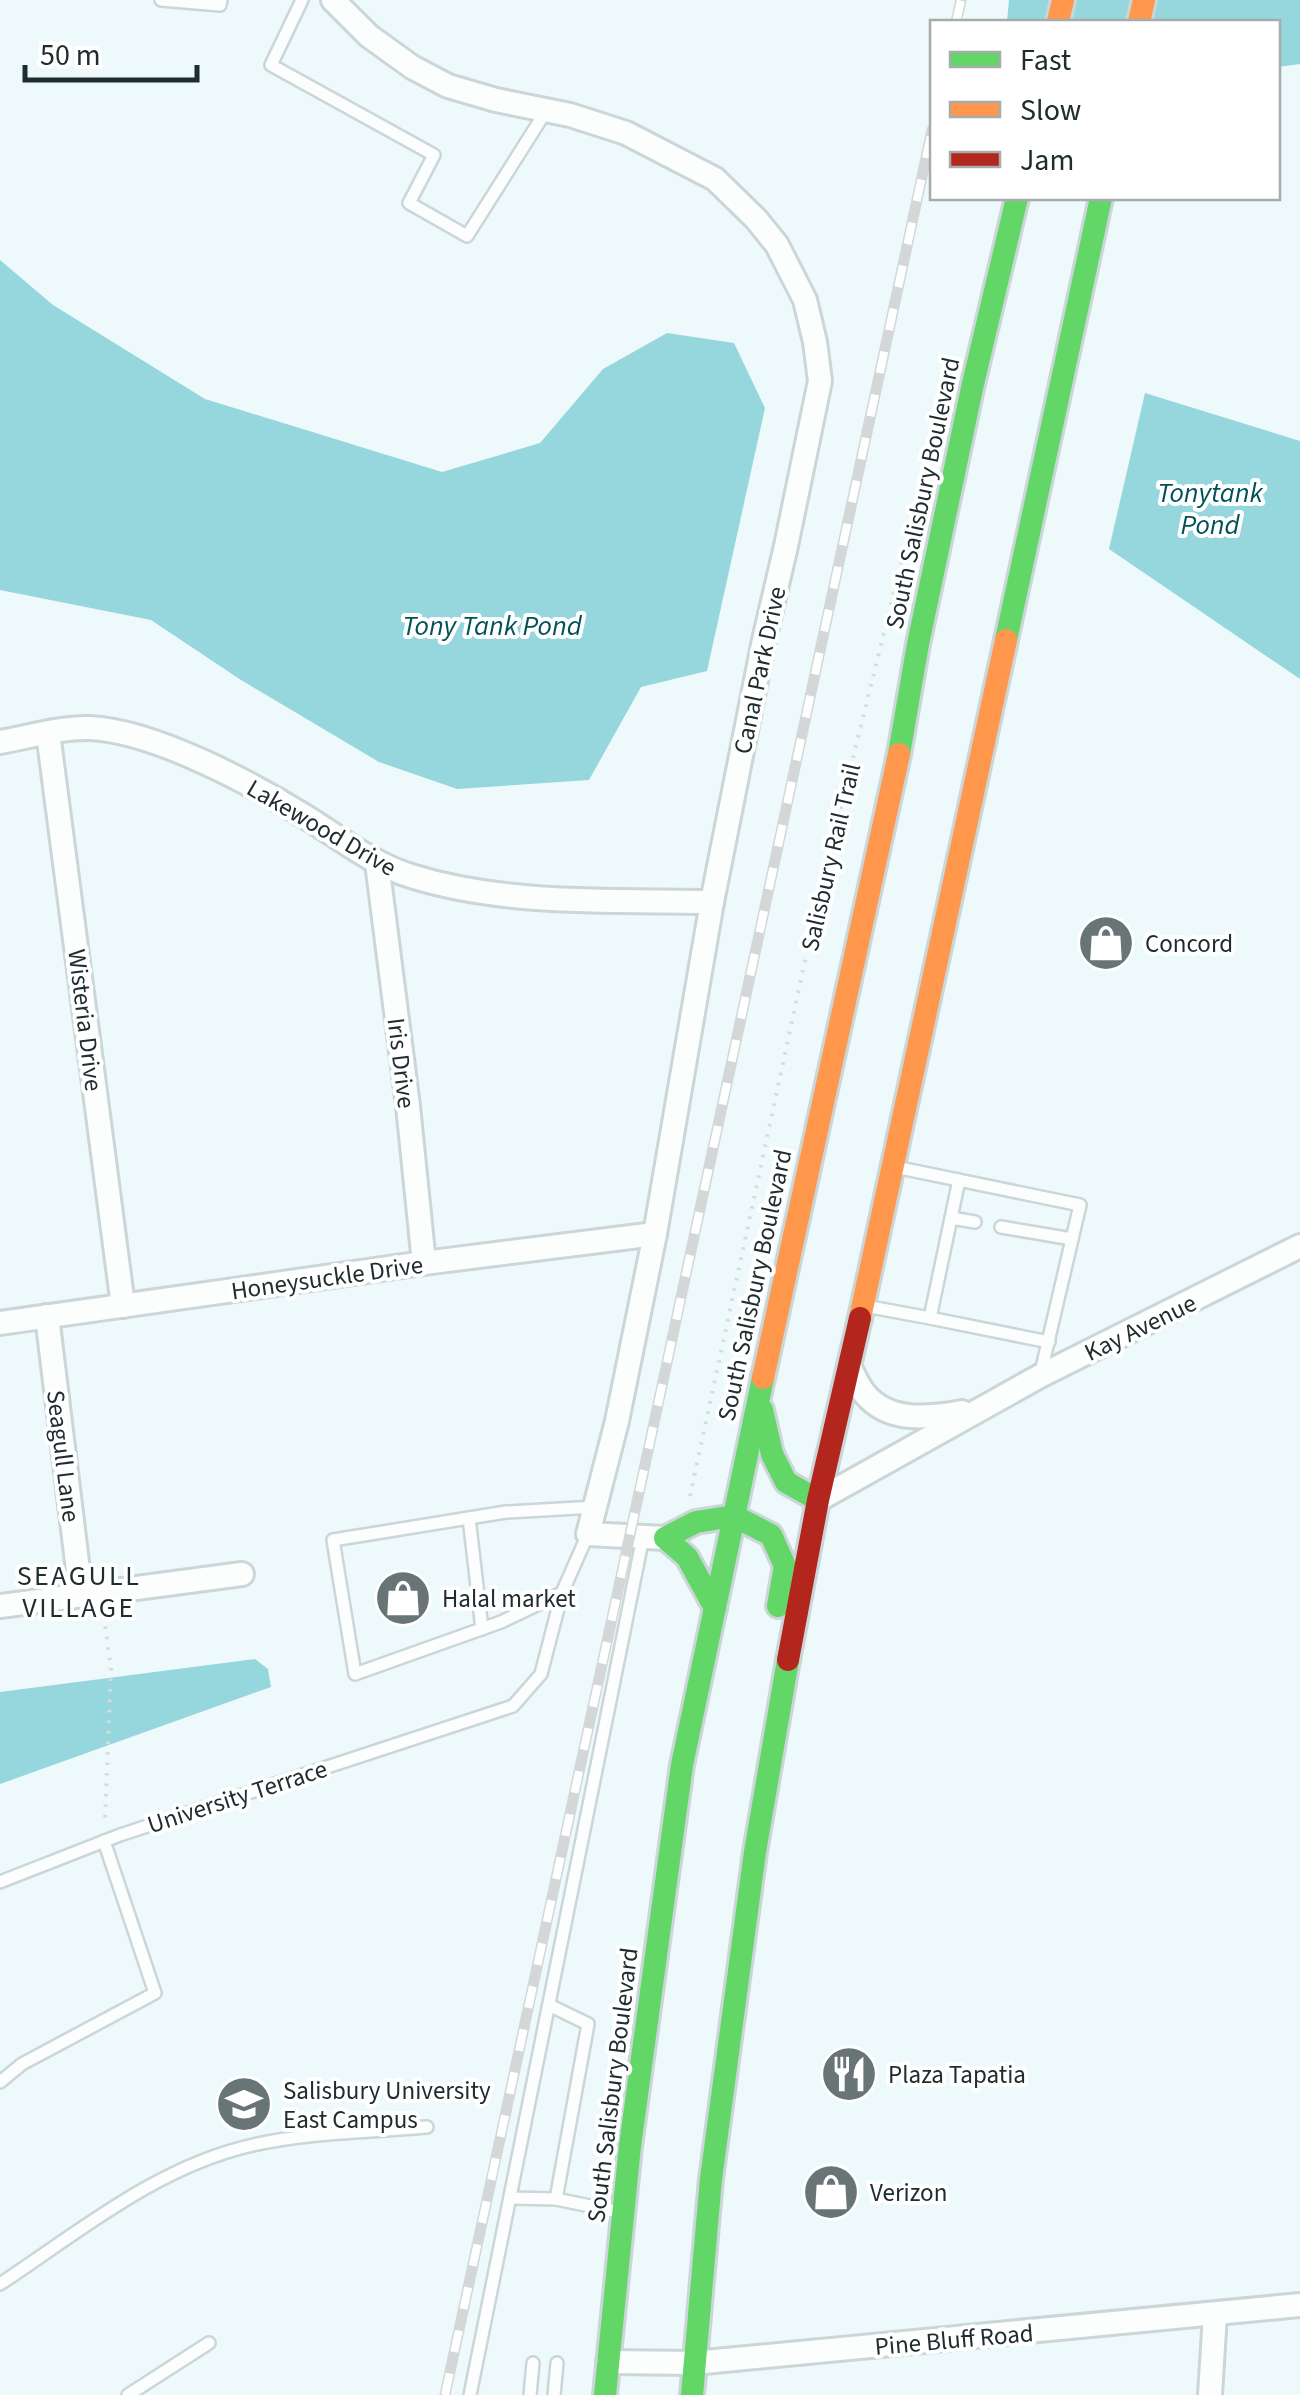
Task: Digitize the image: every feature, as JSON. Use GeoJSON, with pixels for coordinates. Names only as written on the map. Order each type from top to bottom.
{"type":"FeatureCollection","features":[{"type":"Feature","properties":{"kind":"main road","name":"South Salisbury Boulevard"},"geometry":{"type":"LineString","coordinates":[[605,2395],[630,2146],[682,1765],[906,722],[918,644],[972,388],[1018,200]]}},
{"type":"Feature","properties":{"kind":"main road"},"geometry":{"type":"LineString","coordinates":[[692,2395],[710,2179],[754,1852],[783,1687],[818,1500],[894,1167],[1101,200]]}},
{"type":"Feature","properties":{"kind":"main road"},"geometry":{"type":"LineString","coordinates":[[759,1394],[772,1454],[786,1482],[818,1500]]}},
{"type":"Feature","properties":{"kind":"main road"},"geometry":{"type":"LineString","coordinates":[[654,1538],[696,1522],[734,1516],[771,1535],[785,1566],[768,1661],[783,1687]]}},
{"type":"Feature","properties":{"kind":"main road"},"geometry":{"type":"LineString","coordinates":[[654,1538],[688,1556],[715,1608]]}},
{"type":"Feature","properties":{"kind":"street","name":"Canal Park Drive"},"geometry":{"type":"LineString","coordinates":[[333,0],[369,36],[436,80],[464,91],[626,133],[715,179],[777,245],[805,300],[815,342],[820,381],[712,902],[655,1234],[617,1421],[588,1534]]}},
{"type":"Feature","properties":{"kind":"street","name":"Lakewood Drive"},"geometry":{"type":"LineString","coordinates":[[0,742],[88,728],[126,733],[216,768],[279,800],[377,862],[446,886],[524,898],[712,902]]}},
{"type":"Feature","properties":{"kind":"street","name":"Wisteria Drive"},"geometry":{"type":"LineString","coordinates":[[48,733],[123,1306]]}},
{"type":"Feature","properties":{"kind":"street","name":"Iris Drive"},"geometry":{"type":"LineString","coordinates":[[377,862],[424,1263]]}},
{"type":"Feature","properties":{"kind":"street","name":"Honeysuckle Drive"},"geometry":{"type":"LineString","coordinates":[[0,1323],[655,1234]]}},
{"type":"Feature","properties":{"kind":"street","name":"Kay Avenue"},"geometry":{"type":"LineString","coordinates":[[818,1500],[1040,1376],[1300,1246]]}},
{"type":"Feature","properties":{"kind":"street","name":"Seagull Lane"},"geometry":{"type":"LineString","coordinates":[[47,1316],[91,1594]]}},
{"type":"Feature","properties":{"kind":"street","name":"Kay Avenue"},"geometry":{"type":"LineString","coordinates":[[849,1366],[865,1395],[902,1416],[936,1416],[980,1408]]}},
{"type":"Feature","properties":{"kind":"street"},"geometry":{"type":"LineString","coordinates":[[588,1534],[654,1538]]}},
{"type":"Feature","properties":{"kind":"street"},"geometry":{"type":"LineString","coordinates":[[0,1606],[242,1574]]}},
{"type":"Feature","properties":{"kind":"street","name":"Pine Bluff Road"},"geometry":{"type":"LineString","coordinates":[[608,2362],[694,2363],[1300,2305]]}},
{"type":"Feature","properties":{"kind":"street"},"geometry":{"type":"LineString","coordinates":[[1210,2395],[1216,2314]]}},
{"type":"Feature","properties":{"kind":"lane"},"geometry":{"type":"LineString","coordinates":[[161,0],[220,5],[221,0]]}},
{"type":"Feature","properties":{"kind":"lane"},"geometry":{"type":"LineString","coordinates":[[302,0],[272,64],[434,155],[409,203],[467,236],[546,111]]}},
{"type":"Feature","properties":{"kind":"lane"},"geometry":{"type":"LineString","coordinates":[[894,1167],[1080,1205],[1040,1376]]}},
{"type":"Feature","properties":{"kind":"lane"},"geometry":{"type":"LineString","coordinates":[[930,1318],[959,1180]]}},
{"type":"Feature","properties":{"kind":"lane"},"geometry":{"type":"LineString","coordinates":[[951,1218],[974,1222]]}},
{"type":"Feature","properties":{"kind":"lane"},"geometry":{"type":"LineString","coordinates":[[1001,1227],[1072,1240]]}},
{"type":"Feature","properties":{"kind":"lane"},"geometry":{"type":"LineString","coordinates":[[862,1306],[1050,1342]]}},
{"type":"Feature","properties":{"kind":"lane"},"geometry":{"type":"LineString","coordinates":[[562,1593],[482,1629],[355,1674],[333,1540],[506,1512],[595,1507]]}},
{"type":"Feature","properties":{"kind":"lane"},"geometry":{"type":"LineString","coordinates":[[469,1518],[482,1629]]}},
{"type":"Feature","properties":{"kind":"lane","name":"University Terrace"},"geometry":{"type":"LineString","coordinates":[[0,1882],[104,1840],[513,1706],[541,1674],[562,1593],[588,1534]]}},
{"type":"Feature","properties":{"kind":"lane"},"geometry":{"type":"LineString","coordinates":[[470,2395],[548,2005],[654,1538]]}},
{"type":"Feature","properties":{"kind":"lane"},"geometry":{"type":"LineString","coordinates":[[0,2082],[22,2064],[155,1993],[104,1840]]}},
{"type":"Feature","properties":{"kind":"lane"},"geometry":{"type":"LineString","coordinates":[[548,2005],[588,2024],[556,2199]]}},
{"type":"Feature","properties":{"kind":"lane"},"geometry":{"type":"LineString","coordinates":[[0,2284],[140,2191],[200,2162],[253,2145],[427,2127]]}},
{"type":"Feature","properties":{"kind":"lane"},"geometry":{"type":"LineString","coordinates":[[510,2198],[556,2199],[623,2213]]}},
{"type":"Feature","properties":{"kind":"lane"},"geometry":{"type":"LineString","coordinates":[[128,2395],[209,2343]]}},
{"type":"Feature","properties":{"kind":"lane"},"geometry":{"type":"LineString","coordinates":[[554,2395],[557,2363]]}},
{"type":"Feature","properties":{"kind":"lane"},"geometry":{"type":"LineString","coordinates":[[530,2395],[532,2364]]}},
{"type":"Feature","properties":{"kind":"path","name":"Salisbury Rail Trail"},"geometry":{"type":"LineString","coordinates":[[696,1522],[689,1494],[693,1475],[820,891],[929,450]]}},
{"type":"Feature","properties":{"kind":"path"},"geometry":{"type":"LineString","coordinates":[[91,1594],[111,1670],[104,1840]]}},
{"type":"Feature","properties":{"kind":"water"},"geometry":{"type":"Polygon","coordinates":[[[1009,0],[1300,0],[1300,64],[1280,67],[1280,20],[1007,20],[1009,0]]]}},
{"type":"Feature","properties":{"kind":"water","name":"Tony Tank Pond"},"geometry":{"type":"Polygon","coordinates":[[[0,260],[53,305],[205,399],[442,472],[540,443],[603,369],[667,333],[734,343],[765,408],[707,671],[641,687],[589,780],[457,789],[379,762],[241,680],[151,620],[0,590],[0,260]]]}},
{"type":"Feature","properties":{"kind":"water","name":"Tonytank Pond"},"geometry":{"type":"Polygon","coordinates":[[[1145,393],[1300,441],[1300,679],[1109,549],[1145,393]]]}},
{"type":"Feature","properties":{"kind":"water"},"geometry":{"type":"Polygon","coordinates":[[[255,1659],[268,1669],[271,1687],[0,1784],[0,1692],[255,1659]]]}},
{"type":"Feature","properties":{"kind":"railway"},"geometry":{"type":"LineString","coordinates":[[956,20],[961,0]]}},
{"type":"Feature","properties":{"kind":"railway"},"geometry":{"type":"LineString","coordinates":[[445,2395],[930,139]]}},
{"type":"Feature","properties":{"kind":"traffic: fast"},"geometry":{"type":"LineString","coordinates":[[899,754],[972,388],[1017,200]]}},
{"type":"Feature","properties":{"kind":"traffic: fast"},"geometry":{"type":"LineString","coordinates":[[1006,640],[1101,200]]}},
{"type":"Feature","properties":{"kind":"traffic: fast"},"geometry":{"type":"LineString","coordinates":[[605,2395],[630,2146],[682,1765],[763,1378]]}},
{"type":"Feature","properties":{"kind":"traffic: fast"},"geometry":{"type":"LineString","coordinates":[[762,1410],[772,1454],[786,1482],[818,1500]]}},
{"type":"Feature","properties":{"kind":"traffic: fast"},"geometry":{"type":"LineString","coordinates":[[715,1608],[687,1557],[665,1538],[696,1522],[734,1516],[771,1535],[785,1566],[778,1606]]}},
{"type":"Feature","properties":{"kind":"traffic: fast"},"geometry":{"type":"LineString","coordinates":[[692,2395],[711,2179],[755,1852],[788,1660]]}},
{"type":"Feature","properties":{"kind":"traffic: slow"},"geometry":{"type":"LineString","coordinates":[[1058,20],[1063,0]]}},
{"type":"Feature","properties":{"kind":"traffic: slow"},"geometry":{"type":"LineString","coordinates":[[1139,20],[1144,0]]}},
{"type":"Feature","properties":{"kind":"traffic: slow"},"geometry":{"type":"LineString","coordinates":[[860,1318],[1006,640]]}},
{"type":"Feature","properties":{"kind":"traffic: slow"},"geometry":{"type":"LineString","coordinates":[[763,1378],[899,754]]}},
{"type":"Feature","properties":{"kind":"traffic: jam"},"geometry":{"type":"LineString","coordinates":[[788,1660],[818,1500],[860,1318]]}},
{"type":"Feature","properties":{"kind":"place","name":"Concord"},"geometry":{"type":"Point","coordinates":[1106,943]}},
{"type":"Feature","properties":{"kind":"place","name":"Halal market"},"geometry":{"type":"Point","coordinates":[403,1598]}},
{"type":"Feature","properties":{"kind":"place","name":"Plaza Tapatia"},"geometry":{"type":"Point","coordinates":[849,2074]}},
{"type":"Feature","properties":{"kind":"place","name":"Salisbury University East Campus"},"geometry":{"type":"Point","coordinates":[244,2104]}},
{"type":"Feature","properties":{"kind":"place","name":"Verizon"},"geometry":{"type":"Point","coordinates":[831,2192]}},
{"type":"Feature","properties":{"kind":"district","name":"SEAGULL VILLAGE"},"geometry":{"type":"Point","coordinates":[79,1591]}}]}
